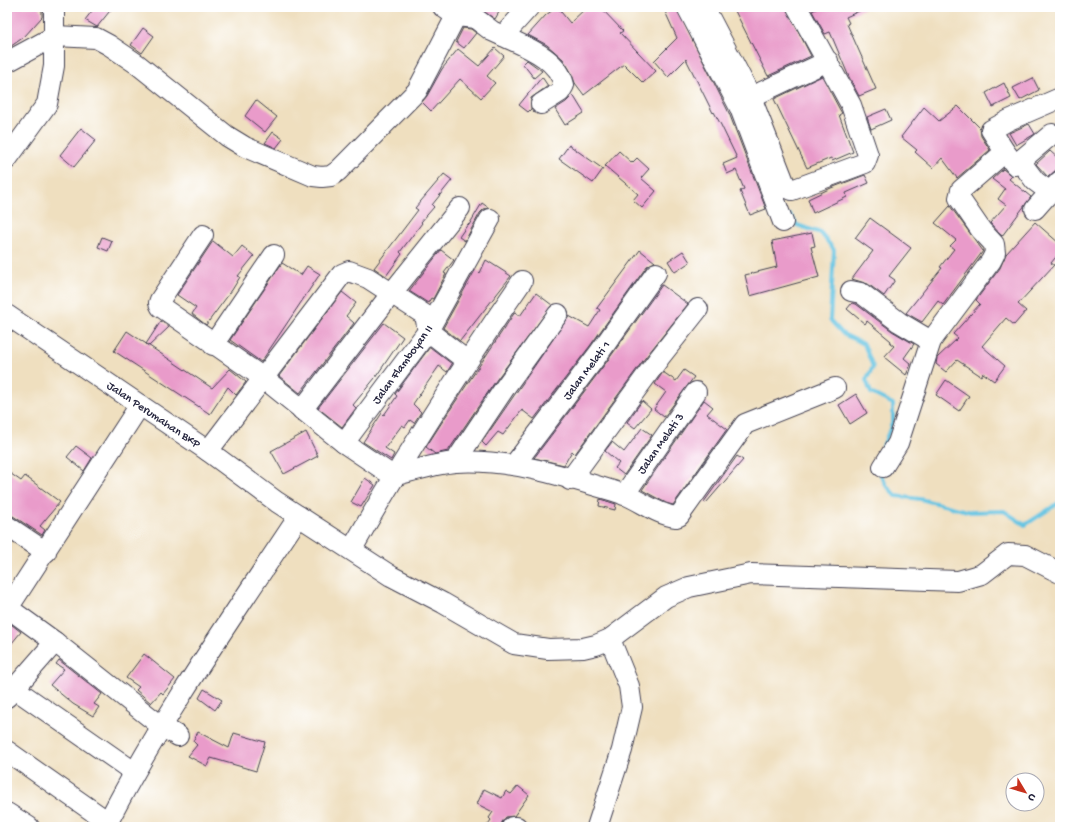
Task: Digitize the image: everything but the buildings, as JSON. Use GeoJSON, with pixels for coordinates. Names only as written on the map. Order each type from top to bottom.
{"type":"FeatureCollection","features":[{"type":"Feature","properties":{"kind":"street"},"geometry":{"type":"LineString","coordinates":[[7,159],[47,104],[54,66],[54,7]]}},
{"type":"Feature","properties":{"kind":"street"},"geometry":{"type":"LineString","coordinates":[[504,36],[529,7]]}},
{"type":"Feature","properties":{"kind":"street"},"geometry":{"type":"LineString","coordinates":[[687,7],[740,108],[783,222]]}},
{"type":"Feature","properties":{"kind":"street"},"geometry":{"type":"LineString","coordinates":[[704,7],[751,97],[786,187],[792,190],[865,163],[868,155],[851,105],[797,7]]}},
{"type":"Feature","properties":{"kind":"street"},"geometry":{"type":"LineString","coordinates":[[7,62],[55,36],[96,38],[137,64],[227,136],[269,158],[313,176],[322,177],[331,176],[338,171],[417,91],[450,12],[475,18],[492,31],[536,51],[553,66],[563,79],[564,85],[560,92],[541,104]]}},
{"type":"Feature","properties":{"kind":"street"},"geometry":{"type":"LineString","coordinates":[[751,97],[828,61]]}},
{"type":"Feature","properties":{"kind":"street"},"geometry":{"type":"LineString","coordinates":[[1035,208],[1055,187],[1035,181],[1012,157],[991,130],[1008,120],[1060,98]]}},
{"type":"Feature","properties":{"kind":"street"},"geometry":{"type":"LineString","coordinates":[[883,467],[898,443],[931,342],[991,261],[994,253],[994,244],[965,207],[959,198],[959,195],[964,187],[1052,134]]}},
{"type":"Feature","properties":{"kind":"street"},"geometry":{"type":"LineString","coordinates":[[302,410],[391,294],[460,208]]}},
{"type":"Feature","properties":{"kind":"street","name":"Jalan Flamboyan II"},"geometry":{"type":"LineString","coordinates":[[344,443],[428,332],[490,219]]}},
{"type":"Feature","properties":{"kind":"street"},"geometry":{"type":"LineString","coordinates":[[203,235],[159,303],[161,307],[213,345],[262,377],[344,443],[393,476],[425,467],[455,462],[483,462],[514,465],[624,495],[672,516],[679,516],[745,424],[835,388]]}},
{"type":"Feature","properties":{"kind":"street"},"geometry":{"type":"LineString","coordinates":[[213,345],[274,255]]}},
{"type":"Feature","properties":{"kind":"street"},"geometry":{"type":"LineString","coordinates":[[208,451],[262,377],[342,274],[349,271],[368,278],[425,315],[428,332],[467,361]]}},
{"type":"Feature","properties":{"kind":"street","name":"Jalan Melati 1"},"geometry":{"type":"LineString","coordinates":[[514,465],[599,353],[656,273]]}},
{"type":"Feature","properties":{"kind":"street"},"geometry":{"type":"LineString","coordinates":[[352,549],[393,476],[467,361],[522,281]]}},
{"type":"Feature","properties":{"kind":"street"},"geometry":{"type":"LineString","coordinates":[[851,291],[861,293],[899,322],[931,342]]}},
{"type":"Feature","properties":{"kind":"street"},"geometry":{"type":"LineString","coordinates":[[570,480],[698,309]]}},
{"type":"Feature","properties":{"kind":"street","name":"Jalan Perumahan BKP"},"geometry":{"type":"LineString","coordinates":[[7,314],[208,451],[299,516],[352,549],[391,576],[443,603],[514,644],[548,649],[583,648],[610,639],[666,597],[688,587],[751,574],[958,581],[982,574],[1008,554],[1025,555],[1060,573]]}},
{"type":"Feature","properties":{"kind":"street"},"geometry":{"type":"LineString","coordinates":[[455,462],[506,386],[558,314]]}},
{"type":"Feature","properties":{"kind":"street","name":"Jalan Melati 3"},"geometry":{"type":"LineString","coordinates":[[624,495],[696,392]]}},
{"type":"Feature","properties":{"kind":"street"},"geometry":{"type":"LineString","coordinates":[[140,405],[46,552],[12,602],[11,606],[15,613],[55,642],[161,726],[178,736]]}},
{"type":"Feature","properties":{"kind":"street"},"geometry":{"type":"LineString","coordinates":[[7,751],[108,822],[134,772],[161,726],[299,516]]}},
{"type":"Feature","properties":{"kind":"street"},"geometry":{"type":"LineString","coordinates":[[7,526],[46,552]]}},
{"type":"Feature","properties":{"kind":"street"},"geometry":{"type":"LineString","coordinates":[[597,827],[622,750],[632,707],[629,686],[610,639]]}},
{"type":"Feature","properties":{"kind":"street"},"geometry":{"type":"LineString","coordinates":[[55,642],[11,693],[134,772]]}},
{"type":"Feature","properties":{"kind":"street"},"geometry":{"type":"LineString","coordinates":[[7,813],[29,827]]}},
{"type":"Feature","properties":{"kind":"street"},"geometry":{"type":"LineString","coordinates":[[512,827],[517,827]]}},
{"type":"Feature","properties":{"kind":"waterway"},"geometry":{"type":"LineString","coordinates":[[790,215],[797,225],[821,233],[834,250],[830,320],[843,334],[864,344],[873,367],[866,380],[871,393],[893,404],[893,421],[879,457]]}},
{"type":"Feature","properties":{"kind":"waterway"},"geometry":{"type":"LineString","coordinates":[[880,473],[886,485],[896,496],[920,499],[971,512],[1004,511],[1025,525],[1060,502]]}}]}
